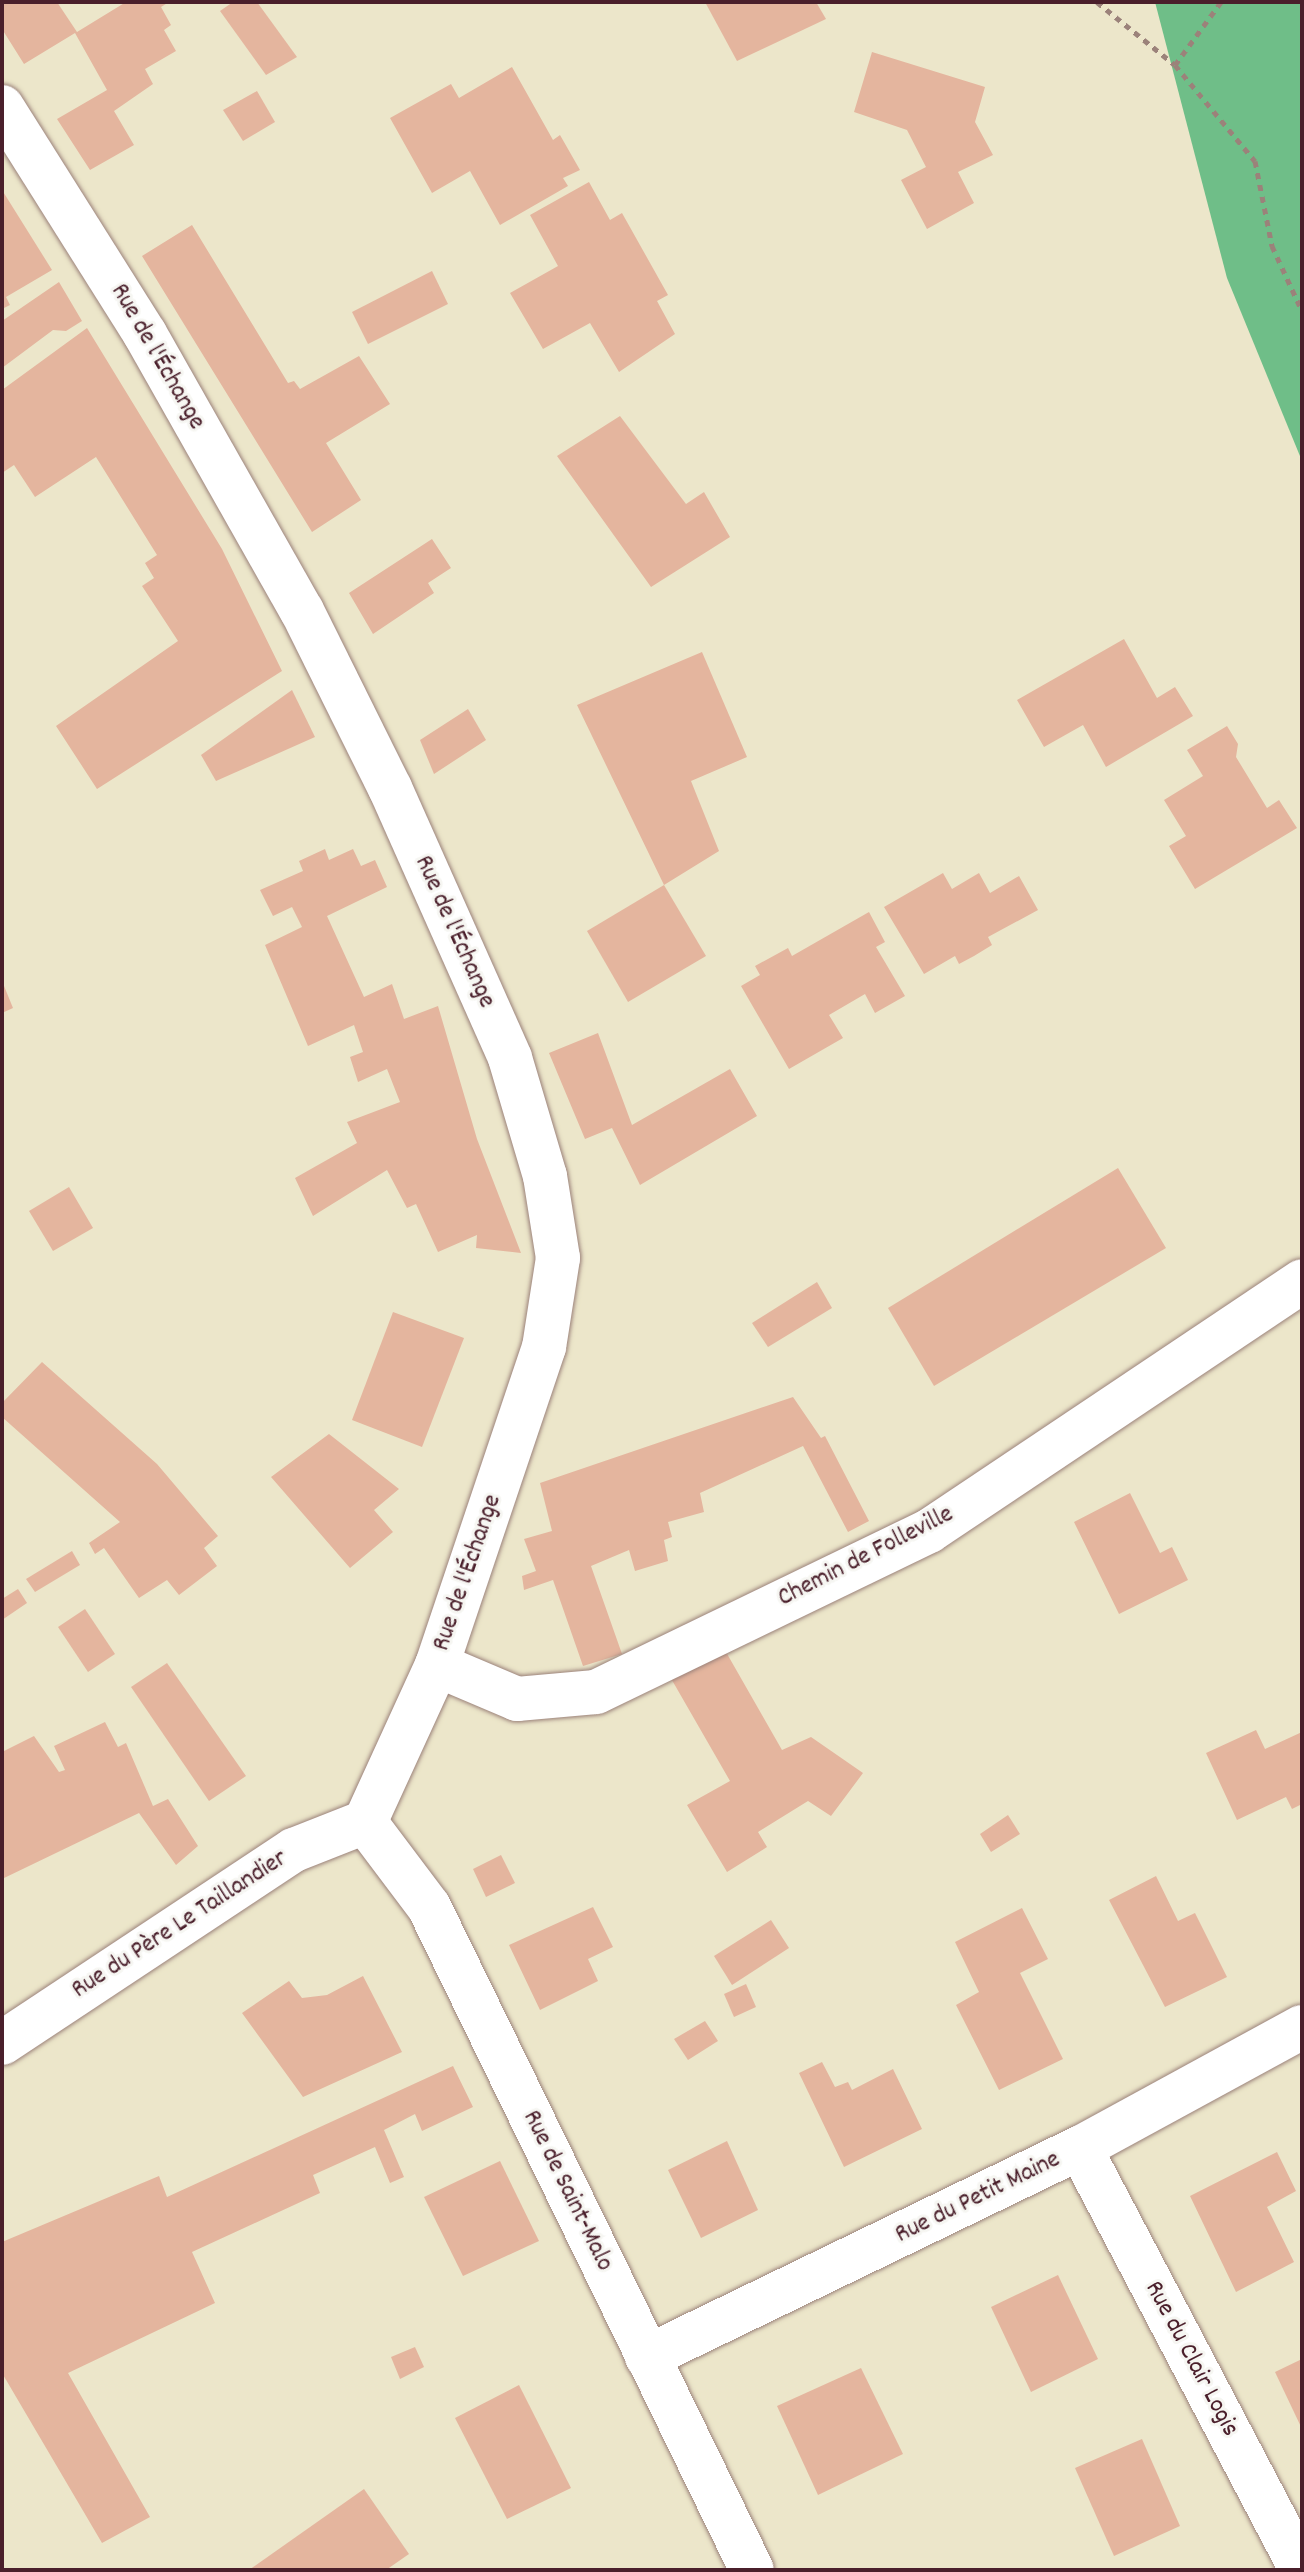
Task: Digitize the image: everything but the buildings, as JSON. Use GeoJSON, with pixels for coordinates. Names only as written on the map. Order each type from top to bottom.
{"type":"FeatureCollection","features":[{"type":"Feature","properties":{"kind":"street","name":"Rue de l'Échange"},"geometry":{"type":"LineString","coordinates":[[2,107],[145,334],[302,611],[390,788],[510,1058],[545,1176],[558,1258],[544,1347],[437,1665],[365,1822]]}},
{"type":"Feature","properties":{"kind":"street","name":"Chemin de Folleville"},"geometry":{"type":"LineString","coordinates":[[437,1665],[517,1699],[596,1692],[929,1531],[1302,1281]]}},
{"type":"Feature","properties":{"kind":"street","name":"Rue du Père Le Taillandier"},"geometry":{"type":"LineString","coordinates":[[4,2038],[294,1850],[365,1822]]}},
{"type":"Feature","properties":{"kind":"street","name":"Rue de Saint-Malo"},"geometry":{"type":"LineString","coordinates":[[365,1822],[429,1907],[752,2570]]}},
{"type":"Feature","properties":{"kind":"street","name":"Rue du Petit Maine"},"geometry":{"type":"LineString","coordinates":[[647,2357],[1080,2148],[1302,2027]]}},
{"type":"Feature","properties":{"kind":"street","name":"Rue du Clair Logis"},"geometry":{"type":"LineString","coordinates":[[1080,2148],[1302,2570]]}},
{"type":"Feature","properties":{"kind":"path"},"geometry":{"type":"LineString","coordinates":[[1097,2],[1175,65],[1255,161],[1272,246],[1302,311]]}},
{"type":"Feature","properties":{"kind":"path"},"geometry":{"type":"LineString","coordinates":[[1175,65],[1221,2]]}},
{"type":"Feature","properties":{"kind":"green space"},"geometry":{"type":"Polygon","coordinates":[[[1155,2],[1302,2],[1302,461],[1227,278],[1155,2]]]}}]}
